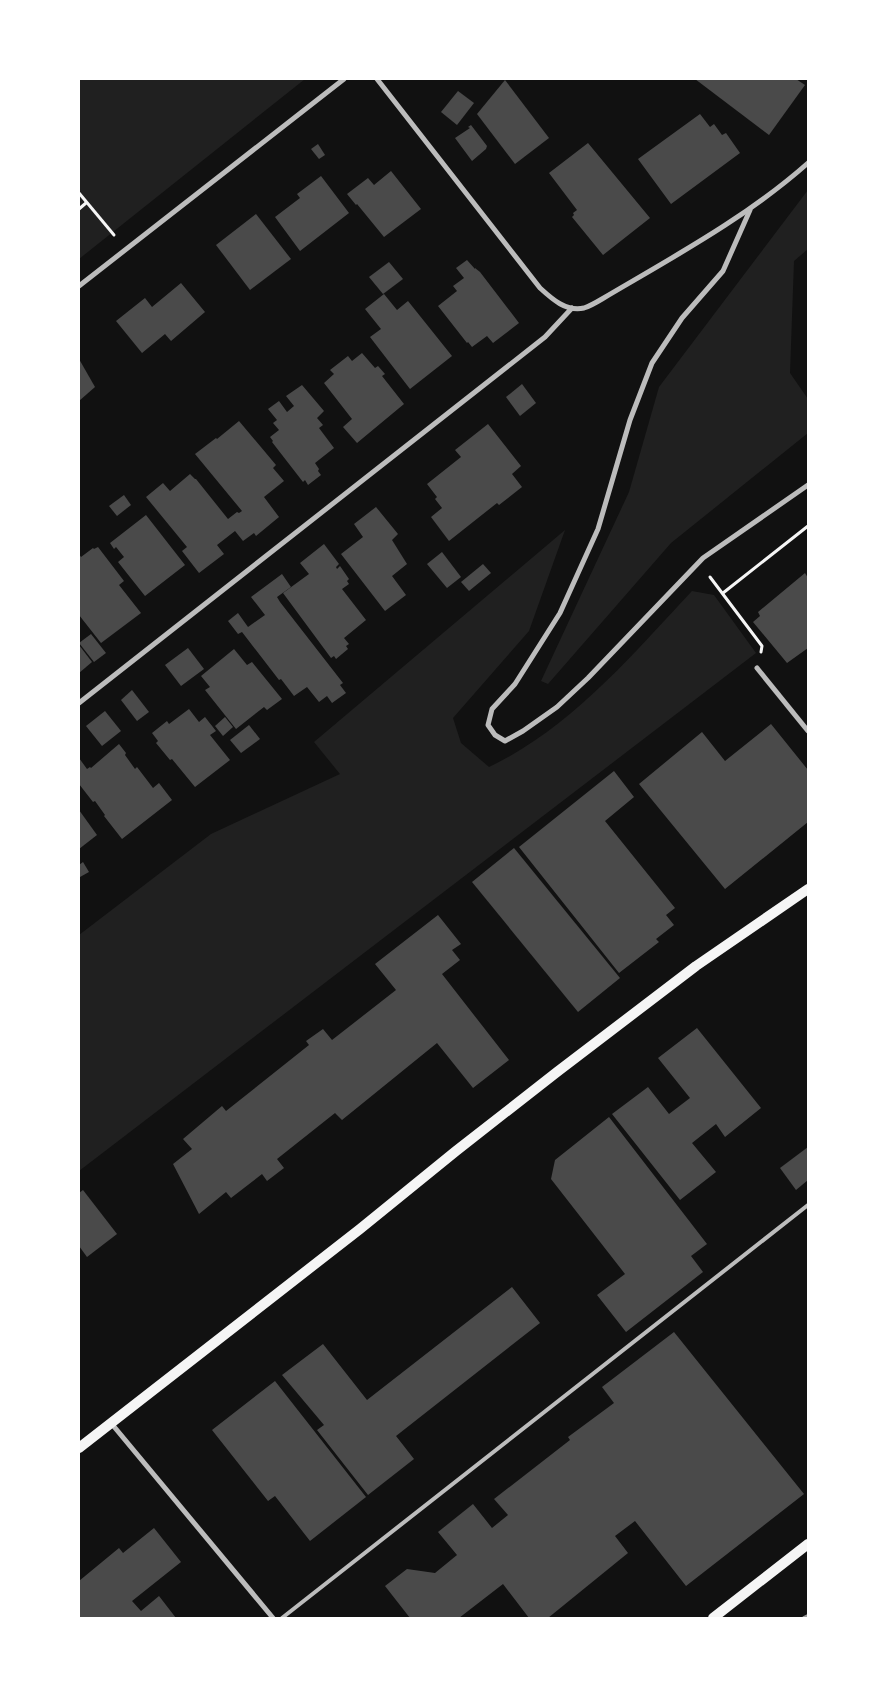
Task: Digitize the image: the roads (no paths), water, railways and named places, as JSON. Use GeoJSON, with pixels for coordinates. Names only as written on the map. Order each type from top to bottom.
{"type":"FeatureCollection","features":[{"type":"Feature","properties":{"kind":"main road"},"geometry":{"type":"LineString","coordinates":[[79,1448],[360,1229],[456,1150],[580,1054],[696,966],[808,889]]}},
{"type":"Feature","properties":{"kind":"main road"},"geometry":{"type":"LineString","coordinates":[[713,1618],[808,1544]]}},
{"type":"Feature","properties":{"kind":"street"},"geometry":{"type":"LineString","coordinates":[[79,286],[344,79]]}},
{"type":"Feature","properties":{"kind":"street"},"geometry":{"type":"LineString","coordinates":[[377,79],[540,288],[556,302],[572,308],[585,308],[602,299],[750,210],[781,188],[808,163]]}},
{"type":"Feature","properties":{"kind":"street"},"geometry":{"type":"LineString","coordinates":[[750,210],[723,271],[682,318],[652,363],[630,420],[598,529],[560,613],[515,684],[492,709],[488,725],[495,735],[505,740],[523,731],[557,707],[588,678],[703,558],[808,485]]}},
{"type":"Feature","properties":{"kind":"street"},"geometry":{"type":"LineString","coordinates":[[79,703],[545,337],[572,308]]}},
{"type":"Feature","properties":{"kind":"street"},"geometry":{"type":"LineString","coordinates":[[757,668],[808,731]]}},
{"type":"Feature","properties":{"kind":"street"},"geometry":{"type":"LineString","coordinates":[[111,1422],[272,1618]]}},
{"type":"Feature","properties":{"kind":"lane"},"geometry":{"type":"LineString","coordinates":[[282,1618],[808,1205]]}},
{"type":"Feature","properties":{"kind":"railway"},"geometry":{"type":"LineString","coordinates":[[804,1618],[808,1616]]}}]}
